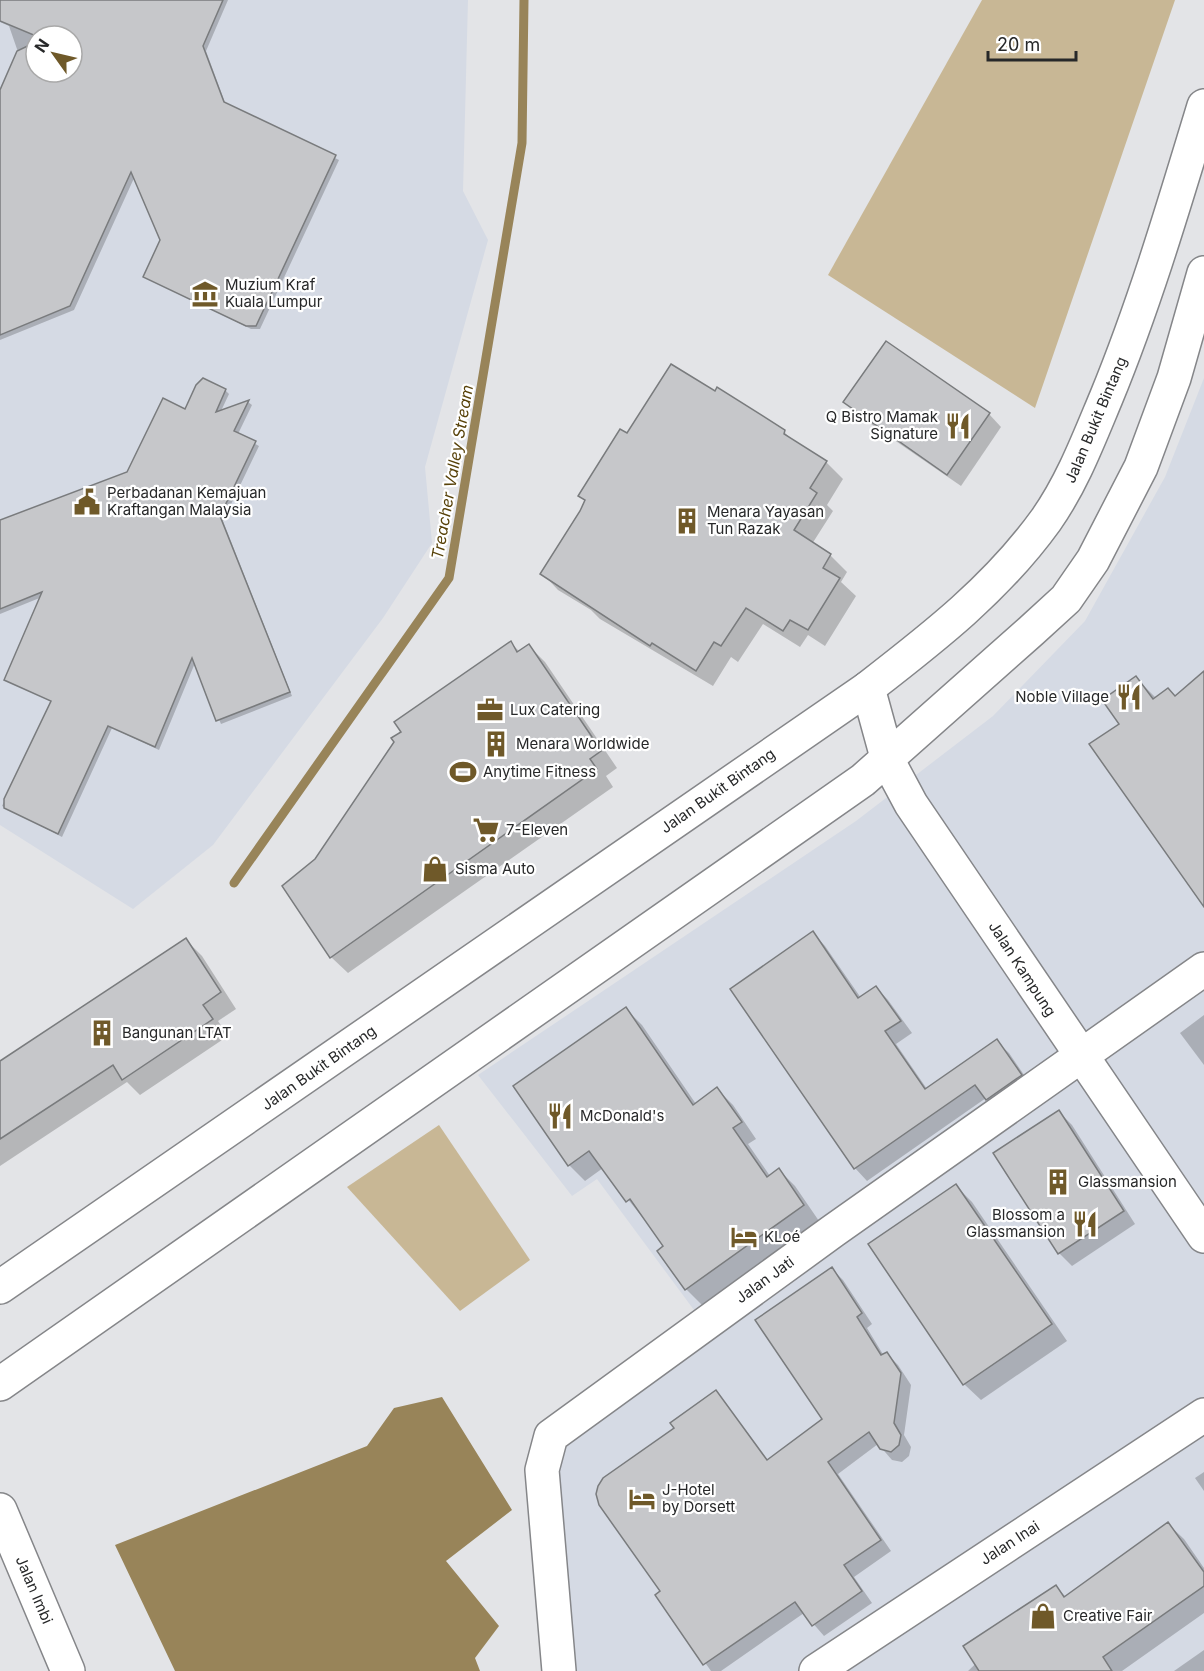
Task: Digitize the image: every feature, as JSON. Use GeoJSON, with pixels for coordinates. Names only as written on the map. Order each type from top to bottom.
{"type":"FeatureCollection","features":[{"type":"Feature","properties":{"kind":"main road","name":"Jalan Bukit Bintang"},"geometry":{"type":"LineString","coordinates":[[0,1287],[868,688],[949,626],[988,588],[1046,520],[1078,465],[1133,332],[1204,106]]}},
{"type":"Feature","properties":{"kind":"main road"},"geometry":{"type":"LineString","coordinates":[[0,1384],[888,761],[1066,599],[1093,560],[1142,467],[1174,378],[1204,273]]}},
{"type":"Feature","properties":{"kind":"main road","name":"Jalan Kampung"},"geometry":{"type":"LineString","coordinates":[[868,688],[888,761],[911,804],[991,920],[1080,1057],[1204,1236]]}},
{"type":"Feature","properties":{"kind":"main road","name":"Jalan Jati"},"geometry":{"type":"LineString","coordinates":[[559,1671],[542,1470],[551,1436],[824,1238],[1204,969]]}},
{"type":"Feature","properties":{"kind":"main road","name":"Jalan Inai"},"geometry":{"type":"LineString","coordinates":[[816,1671],[1204,1415]]}},
{"type":"Feature","properties":{"kind":"main road","name":"Jalan Imbi"},"geometry":{"type":"LineString","coordinates":[[0,1510],[69,1671]]}},
{"type":"Feature","properties":{"kind":"shaded area"},"geometry":{"type":"Polygon","coordinates":[[[0,0],[468,0],[463,191],[488,240],[425,467],[432,543],[383,618],[213,845],[133,909],[0,825],[0,0]]]}},
{"type":"Feature","properties":{"kind":"shaded area"},"geometry":{"type":"Polygon","coordinates":[[[982,0],[1175,0],[1035,408],[828,275],[982,0]]]}},
{"type":"Feature","properties":{"kind":"shaded area"},"geometry":{"type":"Polygon","coordinates":[[[1204,378],[1204,1671],[570,1671],[554,1472],[560,1443],[711,1333],[597,1179],[572,1196],[478,1075],[856,821],[993,716],[1085,621],[1165,477],[1204,378]]]}},
{"type":"Feature","properties":{"kind":"shaded area"},"geometry":{"type":"Polygon","coordinates":[[[439,1125],[530,1260],[460,1311],[347,1187],[439,1125]]]}},
{"type":"Feature","properties":{"kind":"shaded area"},"geometry":{"type":"Polygon","coordinates":[[[442,1397],[512,1510],[446,1561],[499,1626],[475,1658],[480,1671],[175,1671],[115,1545],[367,1446],[394,1408],[442,1397]]]}},
{"type":"Feature","properties":{"kind":"building"},"geometry":{"type":"Polygon","coordinates":[[[0,0],[223,0],[203,46],[224,102],[336,155],[256,326],[246,326],[143,277],[160,240],[131,172],[70,306],[0,335],[0,90],[17,51],[24,48],[24,84],[84,84],[84,24],[24,24],[24,31],[0,21],[0,0]]]}},
{"type":"Feature","properties":{"kind":"building"},"geometry":{"type":"Polygon","coordinates":[[[886,341],[990,413],[947,475],[843,402],[886,341]]]}},
{"type":"Feature","properties":{"kind":"building","name":"Menara Yayasan Tun Razak"},"geometry":{"type":"Polygon","coordinates":[[[671,364],[715,391],[717,387],[785,430],[784,434],[827,461],[810,488],[817,493],[794,530],[831,554],[823,568],[840,578],[808,630],[790,620],[783,631],[746,608],[721,646],[714,642],[696,671],[652,643],[650,646],[540,574],[580,511],[585,500],[578,496],[620,429],[627,433],[671,364]]]}},
{"type":"Feature","properties":{"kind":"building"},"geometry":{"type":"Polygon","coordinates":[[[203,378],[226,389],[216,412],[249,400],[234,431],[256,441],[220,516],[290,692],[216,721],[192,658],[155,747],[108,726],[58,834],[4,808],[4,799],[51,701],[4,680],[42,592],[0,609],[0,520],[127,472],[163,398],[185,409],[196,385],[203,378]]]}},
{"type":"Feature","properties":{"kind":"building"},"geometry":{"type":"Polygon","coordinates":[[[511,641],[517,652],[529,644],[590,734],[601,751],[590,759],[597,769],[330,958],[282,886],[315,859],[394,742],[391,738],[401,732],[394,722],[511,641]]]}},
{"type":"Feature","properties":{"kind":"building"},"geometry":{"type":"Polygon","coordinates":[[[1204,671],[1204,907],[1089,744],[1119,724],[1102,700],[1136,676],[1153,699],[1168,688],[1175,696],[1204,671]]]}},
{"type":"Feature","properties":{"kind":"building"},"geometry":{"type":"Polygon","coordinates":[[[813,931],[858,998],[876,986],[901,1021],[885,1031],[925,1089],[997,1039],[1022,1075],[986,1100],[975,1085],[854,1169],[730,989],[813,931]]]}},
{"type":"Feature","properties":{"kind":"building","name":"Bangunan LTAT"},"geometry":{"type":"Polygon","coordinates":[[[186,938],[221,992],[203,1005],[213,1019],[122,1080],[113,1065],[0,1139],[0,1061],[186,938]]]}},
{"type":"Feature","properties":{"kind":"building"},"geometry":{"type":"Polygon","coordinates":[[[626,1007],[693,1105],[717,1087],[742,1122],[733,1128],[767,1177],[779,1168],[804,1205],[685,1290],[657,1251],[663,1246],[630,1199],[626,1202],[589,1151],[568,1166],[513,1086],[626,1007]]]}},
{"type":"Feature","properties":{"kind":"building","name":"Glassmansion"},"geometry":{"type":"Polygon","coordinates":[[[1059,1110],[1124,1211],[1058,1254],[993,1153],[1059,1110]]]}},
{"type":"Feature","properties":{"kind":"building"},"geometry":{"type":"Polygon","coordinates":[[[956,1184],[1052,1324],[963,1385],[868,1244],[956,1184]]]}},
{"type":"Feature","properties":{"kind":"building"},"geometry":{"type":"Polygon","coordinates":[[[832,1267],[862,1313],[857,1317],[881,1355],[887,1352],[901,1373],[894,1423],[901,1435],[899,1445],[891,1452],[880,1449],[869,1432],[828,1462],[881,1540],[844,1565],[862,1591],[812,1626],[795,1602],[703,1665],[655,1595],[660,1591],[599,1505],[596,1494],[598,1486],[603,1478],[674,1428],[670,1423],[716,1390],[767,1460],[822,1419],[755,1320],[832,1267]]]}},
{"type":"Feature","properties":{"kind":"building"},"geometry":{"type":"Polygon","coordinates":[[[1168,1522],[1204,1572],[1204,1586],[1103,1657],[1112,1671],[979,1671],[963,1646],[1056,1585],[1064,1597],[1168,1522]]]}},
{"type":"Feature","properties":{"kind":"waterway","name":"Treacher Valley Stream"},"geometry":{"type":"LineString","coordinates":[[234,883],[449,578],[522,143],[524,0]]}},
{"type":"Feature","properties":{"kind":"place","name":"Muzium Kraf Kuala Lumpur"},"geometry":{"type":"Point","coordinates":[205,294]}},
{"type":"Feature","properties":{"kind":"place","name":"Q Bistro Mamak Signature"},"geometry":{"type":"Point","coordinates":[958,426]}},
{"type":"Feature","properties":{"kind":"place","name":"Perbadanan Kemajuan Kraftangan Malaysia"},"geometry":{"type":"Point","coordinates":[87,502]}},
{"type":"Feature","properties":{"kind":"place","name":"Menara Yayasan Tun Razak"},"geometry":{"type":"Point","coordinates":[687,521]}},
{"type":"Feature","properties":{"kind":"place","name":"Noble Village"},"geometry":{"type":"Point","coordinates":[1129,697]}},
{"type":"Feature","properties":{"kind":"place","name":"Lux Catering"},"geometry":{"type":"Point","coordinates":[490,710]}},
{"type":"Feature","properties":{"kind":"place","name":"Menara Worldwide"},"geometry":{"type":"Point","coordinates":[496,744]}},
{"type":"Feature","properties":{"kind":"place","name":"Anytime Fitness"},"geometry":{"type":"Point","coordinates":[463,772]}},
{"type":"Feature","properties":{"kind":"place","name":"7-Eleven"},"geometry":{"type":"Point","coordinates":[486,830]}},
{"type":"Feature","properties":{"kind":"place","name":"Sisma Auto"},"geometry":{"type":"Point","coordinates":[435,869]}},
{"type":"Feature","properties":{"kind":"place","name":"Bangunan LTAT"},"geometry":{"type":"Point","coordinates":[102,1033]}},
{"type":"Feature","properties":{"kind":"place","name":"McDonald's"},"geometry":{"type":"Point","coordinates":[560,1116]}},
{"type":"Feature","properties":{"kind":"place","name":"Glassmansion"},"geometry":{"type":"Point","coordinates":[1058,1182]}},
{"type":"Feature","properties":{"kind":"place","name":"Blossom a Glassmansion"},"geometry":{"type":"Point","coordinates":[1085,1224]}},
{"type":"Feature","properties":{"kind":"place","name":"KLoé"},"geometry":{"type":"Point","coordinates":[744,1237]}},
{"type":"Feature","properties":{"kind":"place","name":"J-Hotel by Dorsett"},"geometry":{"type":"Point","coordinates":[642,1499]}},
{"type":"Feature","properties":{"kind":"place","name":"Creative Fair"},"geometry":{"type":"Point","coordinates":[1043,1616]}}]}
